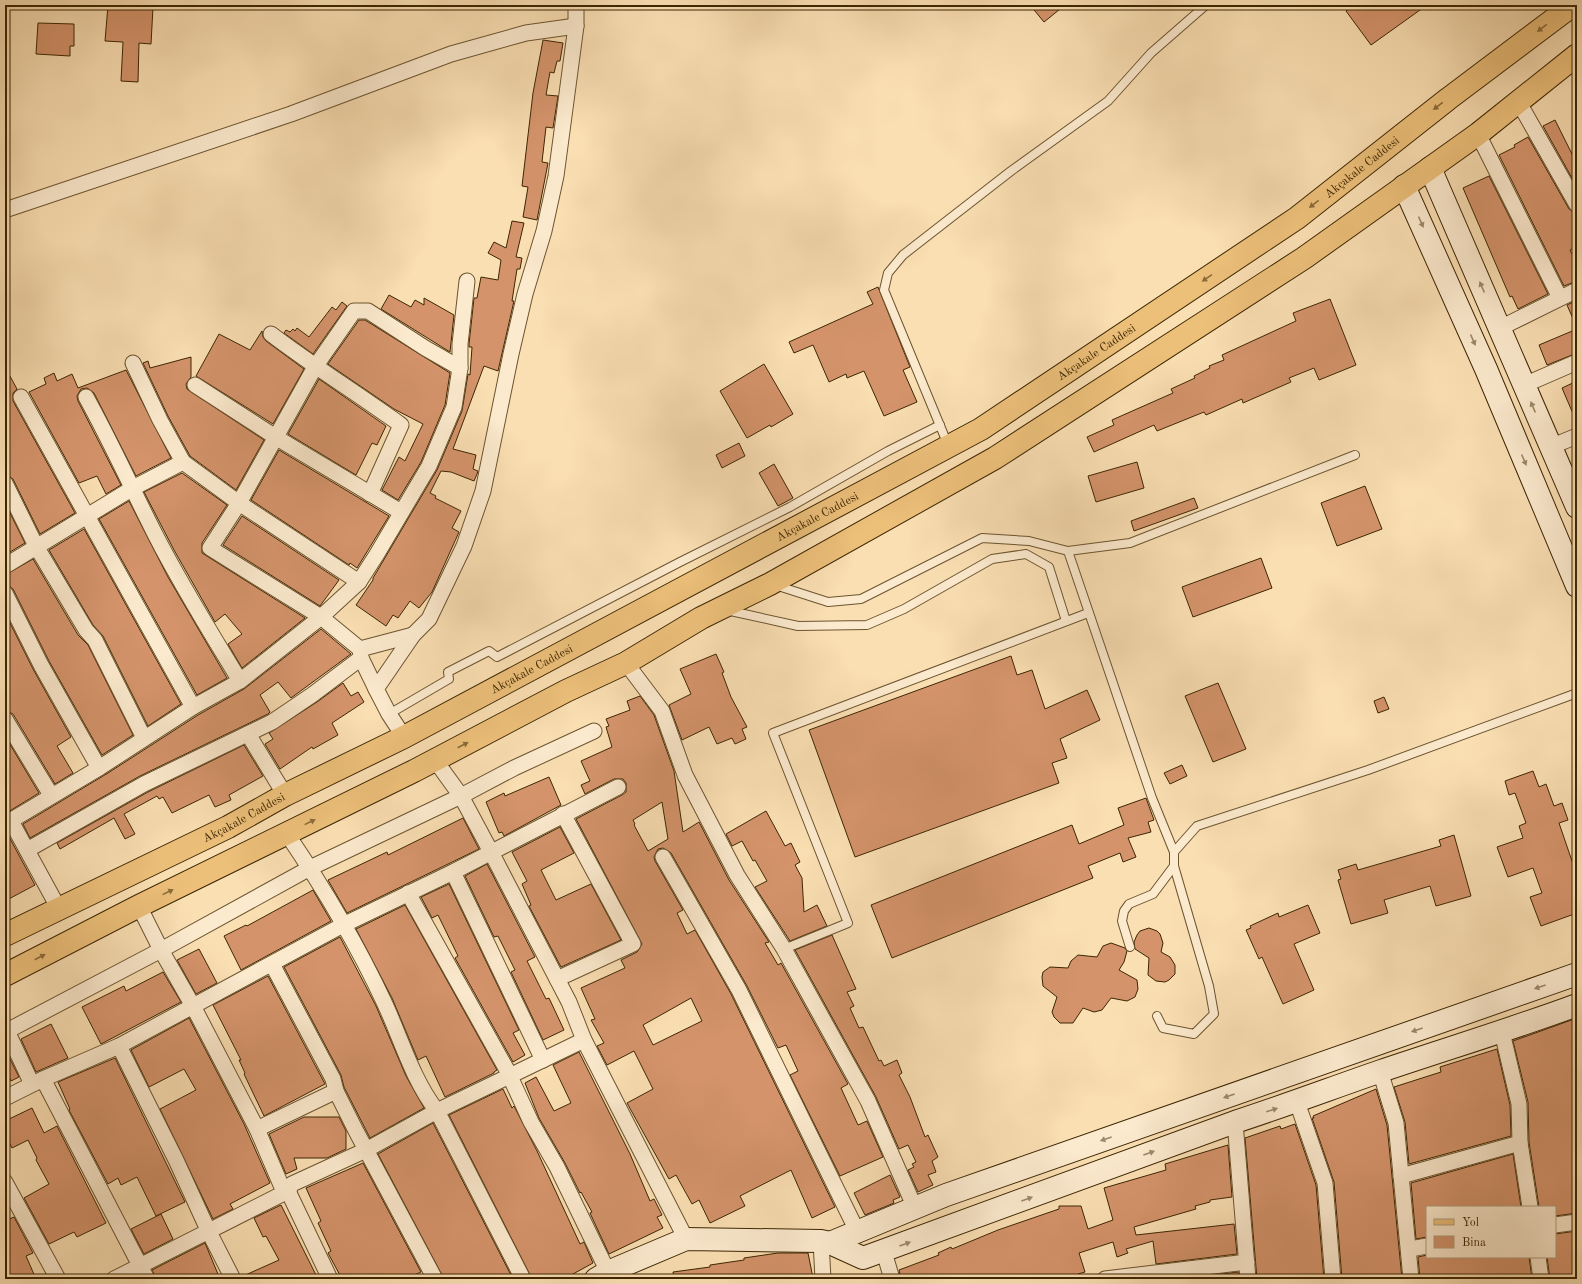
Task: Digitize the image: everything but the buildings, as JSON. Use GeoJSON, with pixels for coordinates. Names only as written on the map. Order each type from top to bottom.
{"type":"FeatureCollection","features":[{"type":"Feature","properties":{"kind":"main road","name":"Akçakale Caddesi"},"geometry":{"type":"LineString","coordinates":[[5,935],[228,827],[285,795],[404,737],[981,429],[1297,218],[1568,6]]}},
{"type":"Feature","properties":{"kind":"main road"},"geometry":{"type":"LineString","coordinates":[[5,975],[139,906],[435,760],[566,691],[626,663],[701,618],[770,584],[995,458],[1304,258],[1478,134],[1577,55]]}},
{"type":"Feature","properties":{"kind":"street"},"geometry":{"type":"LineString","coordinates":[[376,689],[413,635],[429,619],[464,546],[483,491],[511,354],[525,294],[544,231],[556,176],[576,26],[576,5]]}},
{"type":"Feature","properties":{"kind":"street"},"geometry":{"type":"LineString","coordinates":[[5,210],[291,114],[451,54],[526,33],[576,26]]}},
{"type":"Feature","properties":{"kind":"street"},"geometry":{"type":"LineString","coordinates":[[1518,101],[1577,204]]}},
{"type":"Feature","properties":{"kind":"street"},"geometry":{"type":"LineString","coordinates":[[1478,134],[1560,298]]}},
{"type":"Feature","properties":{"kind":"street"},"geometry":{"type":"LineString","coordinates":[[1430,168],[1577,507]]}},
{"type":"Feature","properties":{"kind":"street"},"geometry":{"type":"LineString","coordinates":[[1404,186],[1483,362],[1577,586]]}},
{"type":"Feature","properties":{"kind":"street"},"geometry":{"type":"LineString","coordinates":[[59,910],[27,850],[7,821],[99,768],[193,707],[240,681],[321,617],[359,582],[429,466],[454,407],[460,368],[460,344],[467,281]]}},
{"type":"Feature","properties":{"kind":"street"},"geometry":{"type":"LineString","coordinates":[[1500,328],[1577,290]]}},
{"type":"Feature","properties":{"kind":"street"},"geometry":{"type":"LineString","coordinates":[[404,737],[389,714],[376,689],[361,653],[321,617],[210,548],[239,504],[277,438],[315,367],[354,311],[368,311],[425,348],[460,368]]}},
{"type":"Feature","properties":{"kind":"street"},"geometry":{"type":"LineString","coordinates":[[271,334],[315,367],[362,397],[401,425],[370,494]]}},
{"type":"Feature","properties":{"kind":"street"},"geometry":{"type":"LineString","coordinates":[[1524,386],[1577,362]]}},
{"type":"Feature","properties":{"kind":"street"},"geometry":{"type":"LineString","coordinates":[[133,364],[160,420],[183,462],[239,504],[359,582]]}},
{"type":"Feature","properties":{"kind":"street"},"geometry":{"type":"LineString","coordinates":[[195,385],[277,438],[401,512]]}},
{"type":"Feature","properties":{"kind":"street"},"geometry":{"type":"LineString","coordinates":[[21,397],[193,707]]}},
{"type":"Feature","properties":{"kind":"street"},"geometry":{"type":"LineString","coordinates":[[86,397],[179,580],[240,681]]}},
{"type":"Feature","properties":{"kind":"street"},"geometry":{"type":"LineString","coordinates":[[1550,447],[1577,436]]}},
{"type":"Feature","properties":{"kind":"street"},"geometry":{"type":"LineString","coordinates":[[5,566],[86,515],[183,462]]}},
{"type":"Feature","properties":{"kind":"street"},"geometry":{"type":"LineString","coordinates":[[5,483],[36,546],[86,630],[95,640],[144,738]]}},
{"type":"Feature","properties":{"kind":"street"},"geometry":{"type":"LineString","coordinates":[[5,593],[41,665],[99,768]]}},
{"type":"Feature","properties":{"kind":"street"},"geometry":{"type":"LineString","coordinates":[[27,850],[144,784],[272,722],[312,696],[361,653],[413,635]]}},
{"type":"Feature","properties":{"kind":"street"},"geometry":{"type":"LineString","coordinates":[[626,663],[662,711],[685,775],[737,875],[784,949],[868,1101],[915,1208]]}},
{"type":"Feature","properties":{"kind":"street"},"geometry":{"type":"LineString","coordinates":[[5,719],[51,795]]}},
{"type":"Feature","properties":{"kind":"street"},"geometry":{"type":"LineString","coordinates":[[147,1279],[37,1082],[6,1032],[161,950],[310,868],[461,796],[514,768],[594,731]]}},
{"type":"Feature","properties":{"kind":"street"},"geometry":{"type":"LineString","coordinates":[[248,734],[285,795]]}},
{"type":"Feature","properties":{"kind":"street"},"geometry":{"type":"LineString","coordinates":[[435,760],[461,796],[558,979],[584,1040],[686,1239]]}},
{"type":"Feature","properties":{"kind":"street"},"geometry":{"type":"LineString","coordinates":[[5,1098],[37,1082],[119,1046],[343,925],[453,872],[618,787]]}},
{"type":"Feature","properties":{"kind":"street"},"geometry":{"type":"LineString","coordinates":[[558,979],[633,944],[563,814]]}},
{"type":"Feature","properties":{"kind":"street"},"geometry":{"type":"LineString","coordinates":[[287,834],[310,868],[384,1001],[423,1094],[437,1111],[523,1279]]}},
{"type":"Feature","properties":{"kind":"street"},"geometry":{"type":"LineString","coordinates":[[663,857],[739,990],[858,1232]]}},
{"type":"Feature","properties":{"kind":"street"},"geometry":{"type":"LineString","coordinates":[[453,872],[543,1060]]}},
{"type":"Feature","properties":{"kind":"street"},"geometry":{"type":"LineString","coordinates":[[408,893],[507,1070],[531,1122],[558,1166],[602,1275],[686,1239],[826,1242],[858,1232],[954,1192],[1577,974]]}},
{"type":"Feature","properties":{"kind":"street"},"geometry":{"type":"LineString","coordinates":[[139,906],[257,1129],[281,1185],[288,1191],[330,1279]]}},
{"type":"Feature","properties":{"kind":"street"},"geometry":{"type":"LineString","coordinates":[[272,964],[308,1030],[333,1079],[336,1091],[434,1279]]}},
{"type":"Feature","properties":{"kind":"street"},"geometry":{"type":"LineString","coordinates":[[826,1242],[863,1258],[884,1252],[1235,1122],[1502,1032],[1577,1005]]}},
{"type":"Feature","properties":{"kind":"street"},"geometry":{"type":"LineString","coordinates":[[1502,1032],[1519,1104],[1520,1143],[1530,1206]]}},
{"type":"Feature","properties":{"kind":"street"},"geometry":{"type":"LineString","coordinates":[[114,1279],[208,1230],[288,1191],[292,1184],[366,1150],[437,1111],[584,1040]]}},
{"type":"Feature","properties":{"kind":"street"},"geometry":{"type":"LineString","coordinates":[[119,1046],[233,1279]]}},
{"type":"Feature","properties":{"kind":"street"},"geometry":{"type":"LineString","coordinates":[[1380,1072],[1396,1123],[1410,1249],[1411,1279]]}},
{"type":"Feature","properties":{"kind":"street"},"geometry":{"type":"LineString","coordinates":[[257,1129],[336,1091]]}},
{"type":"Feature","properties":{"kind":"street"},"geometry":{"type":"LineString","coordinates":[[1297,1102],[1325,1183],[1333,1279]]}},
{"type":"Feature","properties":{"kind":"street"},"geometry":{"type":"LineString","coordinates":[[1235,1122],[1248,1279]]}},
{"type":"Feature","properties":{"kind":"street"},"geometry":{"type":"LineString","coordinates":[[1401,1176],[1520,1143]]}},
{"type":"Feature","properties":{"kind":"street"},"geometry":{"type":"LineString","coordinates":[[5,1182],[58,1279]]}},
{"type":"Feature","properties":{"kind":"street"},"geometry":{"type":"LineString","coordinates":[[1556,1225],[1577,1222]]}},
{"type":"Feature","properties":{"kind":"street"},"geometry":{"type":"LineString","coordinates":[[823,1279],[826,1242]]}},
{"type":"Feature","properties":{"kind":"street"},"geometry":{"type":"LineString","coordinates":[[1410,1249],[1426,1246]]}},
{"type":"Feature","properties":{"kind":"street"},"geometry":{"type":"LineString","coordinates":[[884,1252],[892,1279]]}},
{"type":"Feature","properties":{"kind":"street"},"geometry":{"type":"LineString","coordinates":[[1538,1258],[1541,1279]]}},
{"type":"Feature","properties":{"kind":"street"},"geometry":{"type":"LineString","coordinates":[[1105,1279],[1247,1262]]}},
{"type":"Feature","properties":{"kind":"lane"},"geometry":{"type":"LineString","coordinates":[[949,446],[884,290],[888,273],[903,255],[1012,171],[1108,101],[1151,53],[1206,5]]}},
{"type":"Feature","properties":{"kind":"lane"},"geometry":{"type":"LineString","coordinates":[[389,714],[449,679],[448,672],[489,652],[497,657],[790,507],[888,451],[940,425]]}},
{"type":"Feature","properties":{"kind":"lane"},"geometry":{"type":"LineString","coordinates":[[770,584],[828,602],[862,599],[982,538],[1030,541],[1068,551],[1130,543],[1355,455]]}},
{"type":"Feature","properties":{"kind":"lane"},"geometry":{"type":"LineString","coordinates":[[1068,551],[1152,798],[1174,852],[1174,866],[1209,986],[1214,1014],[1194,1034],[1163,1028],[1157,1016]]}},
{"type":"Feature","properties":{"kind":"lane"},"geometry":{"type":"LineString","coordinates":[[721,609],[798,626],[867,625],[904,609],[992,559],[1026,554],[1049,567],[1066,621]]}},
{"type":"Feature","properties":{"kind":"lane"},"geometry":{"type":"LineString","coordinates":[[784,949],[848,923],[773,733],[1088,613]]}},
{"type":"Feature","properties":{"kind":"lane"},"geometry":{"type":"LineString","coordinates":[[1174,852],[1197,826],[1368,770],[1577,693]]}},
{"type":"Feature","properties":{"kind":"lane"},"geometry":{"type":"LineString","coordinates":[[1130,947],[1122,921],[1124,911],[1129,904],[1153,894],[1174,866]]}}]}
